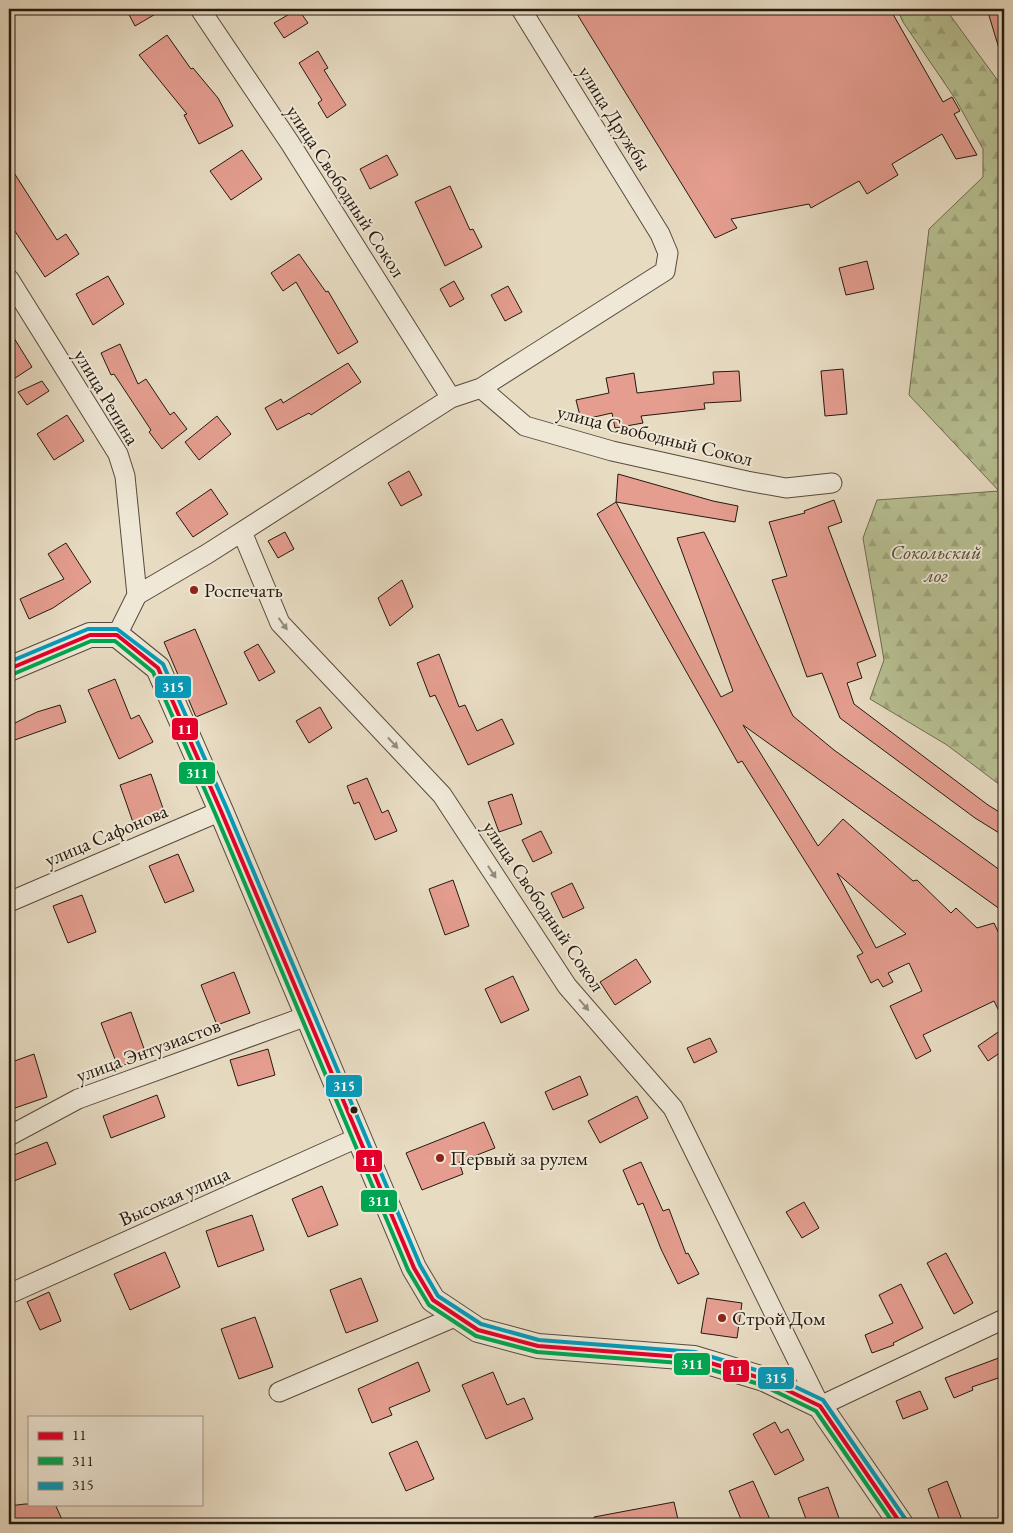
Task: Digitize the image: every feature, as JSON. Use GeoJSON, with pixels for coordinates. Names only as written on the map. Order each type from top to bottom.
{"type":"FeatureCollection","features":[{"type":"Feature","properties":{"kind":"street","name":"улица Свободный Сокол"},"geometry":{"type":"LineString","coordinates":[[200,9],[290,143],[451,398]]}},
{"type":"Feature","properties":{"kind":"street","name":"улица Дружбы"},"geometry":{"type":"LineString","coordinates":[[481,388],[665,271],[668,253],[660,234],[521,9]]}},
{"type":"Feature","properties":{"kind":"street","name":"улица Репина"},"geometry":{"type":"LineString","coordinates":[[9,279],[118,454],[124,476],[137,595]]}},
{"type":"Feature","properties":{"kind":"street","name":"улица Свободный Сокол"},"geometry":{"type":"LineString","coordinates":[[481,388],[525,426],[612,451],[786,488],[832,483]]}},
{"type":"Feature","properties":{"kind":"street"},"geometry":{"type":"LineString","coordinates":[[117,635],[137,595],[242,532],[451,398],[481,388]]}},
{"type":"Feature","properties":{"kind":"street","name":"улица Свободный Сокол"},"geometry":{"type":"LineString","coordinates":[[242,532],[280,623],[442,795],[567,986],[673,1108],[820,1406]]}},
{"type":"Feature","properties":{"kind":"street"},"geometry":{"type":"LineString","coordinates":[[9,670],[90,635],[117,635],[158,668],[221,810],[357,1138],[414,1268],[433,1300],[478,1330],[538,1346],[694,1358],[764,1379],[820,1406],[901,1524]]}},
{"type":"Feature","properties":{"kind":"street","name":"улица Сафонова"},"geometry":{"type":"LineString","coordinates":[[9,902],[221,810]]}},
{"type":"Feature","properties":{"kind":"street","name":"улица Энтузиастов"},"geometry":{"type":"LineString","coordinates":[[9,1136],[78,1099],[307,1016]]}},
{"type":"Feature","properties":{"kind":"street","name":"Высокая улица"},"geometry":{"type":"LineString","coordinates":[[9,1294],[357,1138]]}},
{"type":"Feature","properties":{"kind":"street"},"geometry":{"type":"LineString","coordinates":[[279,1392],[457,1316]]}},
{"type":"Feature","properties":{"kind":"street"},"geometry":{"type":"LineString","coordinates":[[820,1406],[1004,1319]]}},
{"type":"Feature","properties":{"kind":"green space","name":"Сокольский лог"},"geometry":{"type":"Polygon","coordinates":[[[897,9],[943,9],[947,11],[1004,89],[1004,788],[947,745],[870,699],[884,660],[863,538],[877,500],[999,491],[909,395],[929,229],[983,177],[983,149],[956,100],[903,22],[897,9]]]}},
{"type":"Feature","properties":{"kind":"building"},"geometry":{"type":"Polygon","coordinates":[[[126,9],[164,9],[135,26],[126,9]]]}},
{"type":"Feature","properties":{"kind":"building"},"geometry":{"type":"Polygon","coordinates":[[[298,9],[308,23],[284,38],[274,23],[298,9]]]}},
{"type":"Feature","properties":{"kind":"building"},"geometry":{"type":"Polygon","coordinates":[[[574,9],[890,9],[943,102],[952,97],[960,111],[954,114],[977,155],[956,159],[942,134],[892,164],[898,175],[867,194],[859,181],[811,208],[809,204],[731,219],[737,228],[715,238],[574,9]]]}},
{"type":"Feature","properties":{"kind":"building"},"geometry":{"type":"Polygon","coordinates":[[[987,9],[1004,9],[1004,55],[1001,55],[987,9]]]}},
{"type":"Feature","properties":{"kind":"building"},"geometry":{"type":"Polygon","coordinates":[[[167,35],[191,69],[193,68],[218,98],[233,126],[199,144],[184,115],[187,114],[139,55],[167,35]]]}},
{"type":"Feature","properties":{"kind":"building"},"geometry":{"type":"Polygon","coordinates":[[[318,51],[328,68],[324,70],[346,105],[327,118],[318,103],[322,100],[299,63],[318,51]]]}},
{"type":"Feature","properties":{"kind":"building"},"geometry":{"type":"Polygon","coordinates":[[[242,150],[262,179],[231,200],[210,171],[242,150]]]}},
{"type":"Feature","properties":{"kind":"building"},"geometry":{"type":"Polygon","coordinates":[[[387,155],[398,175],[370,189],[360,169],[387,155]]]}},
{"type":"Feature","properties":{"kind":"building"},"geometry":{"type":"Polygon","coordinates":[[[9,165],[57,240],[66,234],[79,254],[45,277],[9,222],[9,165]]]}},
{"type":"Feature","properties":{"kind":"building"},"geometry":{"type":"Polygon","coordinates":[[[450,186],[470,230],[473,229],[482,247],[445,266],[415,202],[450,186]]]}},
{"type":"Feature","properties":{"kind":"building"},"geometry":{"type":"Polygon","coordinates":[[[299,254],[326,292],[328,291],[358,342],[338,354],[296,282],[283,291],[271,273],[299,254]]]}},
{"type":"Feature","properties":{"kind":"building"},"geometry":{"type":"Polygon","coordinates":[[[867,261],[874,289],[846,295],[839,268],[867,261]]]}},
{"type":"Feature","properties":{"kind":"building"},"geometry":{"type":"Polygon","coordinates":[[[108,276],[124,304],[93,325],[76,294],[108,276]]]}},
{"type":"Feature","properties":{"kind":"building"},"geometry":{"type":"Polygon","coordinates":[[[454,281],[464,299],[450,307],[440,289],[454,281]]]}},
{"type":"Feature","properties":{"kind":"building"},"geometry":{"type":"Polygon","coordinates":[[[508,286],[522,312],[505,321],[491,295],[508,286]]]}},
{"type":"Feature","properties":{"kind":"building"},"geometry":{"type":"Polygon","coordinates":[[[9,330],[32,367],[9,382],[9,330]]]}},
{"type":"Feature","properties":{"kind":"building"},"geometry":{"type":"Polygon","coordinates":[[[120,344],[138,384],[146,379],[170,415],[174,412],[187,429],[162,449],[149,432],[151,430],[114,374],[111,375],[101,353],[120,344]]]}},
{"type":"Feature","properties":{"kind":"building"},"geometry":{"type":"Polygon","coordinates":[[[348,363],[361,382],[311,415],[309,413],[277,430],[265,408],[281,399],[283,403],[348,363]]]}},
{"type":"Feature","properties":{"kind":"building"},"geometry":{"type":"Polygon","coordinates":[[[843,369],[847,414],[825,416],[821,371],[843,369]]]}},
{"type":"Feature","properties":{"kind":"building"},"geometry":{"type":"Polygon","coordinates":[[[739,371],[741,401],[704,403],[705,409],[641,416],[643,423],[615,428],[612,413],[581,420],[576,400],[609,393],[606,378],[634,373],[637,393],[714,384],[713,372],[739,371]]]}},
{"type":"Feature","properties":{"kind":"building"},"geometry":{"type":"Polygon","coordinates":[[[42,381],[49,391],[27,405],[18,392],[42,381]]]}},
{"type":"Feature","properties":{"kind":"building"},"geometry":{"type":"Polygon","coordinates":[[[67,415],[84,441],[54,460],[37,434],[67,415]]]}},
{"type":"Feature","properties":{"kind":"building"},"geometry":{"type":"Polygon","coordinates":[[[217,416],[231,434],[199,460],[185,442],[217,416]]]}},
{"type":"Feature","properties":{"kind":"building"},"geometry":{"type":"Polygon","coordinates":[[[409,471],[422,495],[401,506],[388,483],[409,471]]]}},
{"type":"Feature","properties":{"kind":"building"},"geometry":{"type":"Polygon","coordinates":[[[618,474],[713,501],[738,506],[735,522],[616,502],[618,474]]]}},
{"type":"Feature","properties":{"kind":"building"},"geometry":{"type":"Polygon","coordinates":[[[211,489],[228,514],[193,537],[176,513],[211,489]]]}},
{"type":"Feature","properties":{"kind":"building"},"geometry":{"type":"Polygon","coordinates":[[[834,500],[842,522],[828,527],[876,656],[857,663],[862,678],[847,683],[854,704],[1004,815],[1004,836],[975,818],[840,718],[822,673],[807,677],[772,580],[787,576],[769,522],[805,513],[804,511],[834,500]]]}},
{"type":"Feature","properties":{"kind":"building"},"geometry":{"type":"Polygon","coordinates":[[[616,502],[721,697],[733,691],[677,538],[704,532],[793,716],[834,750],[1004,873],[1004,912],[743,725],[818,846],[843,819],[913,881],[917,880],[951,913],[956,908],[977,928],[994,923],[1004,944],[1004,1021],[994,1001],[923,1035],[931,1051],[916,1059],[890,1006],[922,991],[909,963],[888,973],[893,982],[883,987],[878,979],[871,983],[857,956],[863,953],[742,761],[738,763],[597,514],[616,502]],[[837,873],[876,948],[906,934],[837,873]]]}},
{"type":"Feature","properties":{"kind":"building"},"geometry":{"type":"Polygon","coordinates":[[[285,532],[294,549],[278,558],[268,541],[285,532]]]}},
{"type":"Feature","properties":{"kind":"building"},"geometry":{"type":"Polygon","coordinates":[[[66,543],[91,582],[53,608],[29,619],[20,599],[64,579],[48,554],[66,543]]]}},
{"type":"Feature","properties":{"kind":"building"},"geometry":{"type":"Polygon","coordinates":[[[402,580],[413,607],[390,626],[378,598],[402,580]]]}},
{"type":"Feature","properties":{"kind":"building"},"geometry":{"type":"Polygon","coordinates":[[[195,629],[227,704],[196,717],[164,642],[195,629]]]}},
{"type":"Feature","properties":{"kind":"building"},"geometry":{"type":"Polygon","coordinates":[[[258,644],[275,672],[259,681],[244,652],[258,644]]]}},
{"type":"Feature","properties":{"kind":"building"},"geometry":{"type":"Polygon","coordinates":[[[439,654],[459,707],[465,705],[477,731],[502,719],[514,744],[468,765],[435,695],[430,697],[417,663],[439,654]]]}},
{"type":"Feature","properties":{"kind":"building"},"geometry":{"type":"Polygon","coordinates":[[[115,679],[131,719],[139,715],[153,742],[119,759],[88,690],[115,679]]]}},
{"type":"Feature","properties":{"kind":"building"},"geometry":{"type":"Polygon","coordinates":[[[60,705],[66,722],[9,742],[9,726],[37,712],[60,705]]]}},
{"type":"Feature","properties":{"kind":"building"},"geometry":{"type":"Polygon","coordinates":[[[320,707],[332,728],[309,743],[296,721],[320,707]]]}},
{"type":"Feature","properties":{"kind":"building"},"geometry":{"type":"Polygon","coordinates":[[[151,774],[166,817],[135,828],[120,785],[151,774]]]}},
{"type":"Feature","properties":{"kind":"building"},"geometry":{"type":"Polygon","coordinates":[[[367,778],[382,813],[388,810],[397,831],[375,840],[359,802],[354,804],[347,786],[367,778]]]}},
{"type":"Feature","properties":{"kind":"building"},"geometry":{"type":"Polygon","coordinates":[[[512,794],[522,824],[499,832],[488,802],[512,794]]]}},
{"type":"Feature","properties":{"kind":"building"},"geometry":{"type":"Polygon","coordinates":[[[541,831],[552,853],[533,862],[522,840],[541,831]]]}},
{"type":"Feature","properties":{"kind":"building"},"geometry":{"type":"Polygon","coordinates":[[[178,854],[194,891],[165,903],[149,866],[178,854]]]}},
{"type":"Feature","properties":{"kind":"building"},"geometry":{"type":"Polygon","coordinates":[[[453,880],[469,926],[445,935],[429,889],[453,880]]]}},
{"type":"Feature","properties":{"kind":"building"},"geometry":{"type":"Polygon","coordinates":[[[572,883],[584,908],[563,918],[551,893],[572,883]]]}},
{"type":"Feature","properties":{"kind":"building"},"geometry":{"type":"Polygon","coordinates":[[[82,895],[96,932],[68,943],[53,906],[82,895]]]}},
{"type":"Feature","properties":{"kind":"building"},"geometry":{"type":"Polygon","coordinates":[[[636,959],[651,982],[615,1005],[600,982],[636,959]]]}},
{"type":"Feature","properties":{"kind":"building"},"geometry":{"type":"Polygon","coordinates":[[[234,972],[250,1013],[217,1025],[201,985],[234,972]]]}},
{"type":"Feature","properties":{"kind":"building"},"geometry":{"type":"Polygon","coordinates":[[[513,976],[529,1010],[501,1023],[485,989],[513,976]]]}},
{"type":"Feature","properties":{"kind":"building"},"geometry":{"type":"Polygon","coordinates":[[[131,1012],[147,1057],[118,1067],[101,1023],[131,1012]]]}},
{"type":"Feature","properties":{"kind":"building"},"geometry":{"type":"Polygon","coordinates":[[[1004,1028],[1004,1050],[988,1061],[978,1046],[1004,1028]]]}},
{"type":"Feature","properties":{"kind":"building"},"geometry":{"type":"Polygon","coordinates":[[[710,1038],[717,1052],[694,1063],[687,1048],[710,1038]]]}},
{"type":"Feature","properties":{"kind":"building"},"geometry":{"type":"Polygon","coordinates":[[[268,1049],[275,1075],[238,1086],[230,1060],[268,1049]]]}},
{"type":"Feature","properties":{"kind":"building"},"geometry":{"type":"Polygon","coordinates":[[[34,1054],[47,1097],[15,1108],[9,1090],[9,1063],[34,1054]]]}},
{"type":"Feature","properties":{"kind":"building"},"geometry":{"type":"Polygon","coordinates":[[[580,1076],[588,1095],[553,1110],[545,1092],[580,1076]]]}},
{"type":"Feature","properties":{"kind":"building"},"geometry":{"type":"Polygon","coordinates":[[[157,1095],[165,1117],[111,1138],[103,1116],[157,1095]]]}},
{"type":"Feature","properties":{"kind":"building"},"geometry":{"type":"Polygon","coordinates":[[[637,1096],[648,1118],[600,1143],[588,1121],[637,1096]]]}},
{"type":"Feature","properties":{"kind":"building","name":"Первый за рулем"},"geometry":{"type":"Polygon","coordinates":[[[484,1122],[495,1148],[459,1162],[463,1174],[422,1190],[406,1153],[484,1122]]]}},
{"type":"Feature","properties":{"kind":"building"},"geometry":{"type":"Polygon","coordinates":[[[47,1142],[56,1164],[9,1183],[9,1157],[47,1142]]]}},
{"type":"Feature","properties":{"kind":"building"},"geometry":{"type":"Polygon","coordinates":[[[641,1162],[663,1211],[669,1209],[686,1254],[688,1253],[699,1274],[678,1284],[661,1249],[643,1203],[638,1205],[623,1170],[641,1162]]]}},
{"type":"Feature","properties":{"kind":"building"},"geometry":{"type":"Polygon","coordinates":[[[322,1186],[338,1225],[308,1237],[292,1199],[322,1186]]]}},
{"type":"Feature","properties":{"kind":"building"},"geometry":{"type":"Polygon","coordinates":[[[804,1202],[819,1228],[802,1238],[786,1212],[804,1202]]]}},
{"type":"Feature","properties":{"kind":"building"},"geometry":{"type":"Polygon","coordinates":[[[252,1215],[264,1250],[218,1267],[206,1231],[252,1215]]]}},
{"type":"Feature","properties":{"kind":"building"},"geometry":{"type":"Polygon","coordinates":[[[165,1252],[180,1287],[130,1310],[114,1274],[165,1252]]]}},
{"type":"Feature","properties":{"kind":"building"},"geometry":{"type":"Polygon","coordinates":[[[946,1253],[973,1303],[954,1314],[927,1263],[946,1253]]]}},
{"type":"Feature","properties":{"kind":"building"},"geometry":{"type":"Polygon","coordinates":[[[361,1278],[378,1321],[346,1333],[330,1290],[361,1278]]]}},
{"type":"Feature","properties":{"kind":"building"},"geometry":{"type":"Polygon","coordinates":[[[901,1284],[923,1328],[893,1343],[894,1345],[872,1353],[865,1335],[893,1323],[879,1295],[901,1284]]]}},
{"type":"Feature","properties":{"kind":"building"},"geometry":{"type":"Polygon","coordinates":[[[49,1292],[61,1321],[40,1330],[27,1302],[49,1292]]]}},
{"type":"Feature","properties":{"kind":"building","name":"Строй Дом"},"geometry":{"type":"Polygon","coordinates":[[[707,1298],[742,1303],[737,1338],[701,1333],[707,1298]]]}},
{"type":"Feature","properties":{"kind":"building"},"geometry":{"type":"Polygon","coordinates":[[[255,1317],[273,1367],[239,1379],[221,1329],[255,1317]]]}},
{"type":"Feature","properties":{"kind":"building"},"geometry":{"type":"Polygon","coordinates":[[[1004,1356],[1004,1376],[972,1387],[973,1390],[954,1398],[945,1378],[1004,1356]]]}},
{"type":"Feature","properties":{"kind":"building"},"geometry":{"type":"Polygon","coordinates":[[[418,1362],[430,1391],[389,1408],[392,1415],[372,1423],[358,1389],[418,1362]]]}},
{"type":"Feature","properties":{"kind":"building"},"geometry":{"type":"Polygon","coordinates":[[[493,1372],[507,1405],[524,1398],[533,1419],[486,1439],[462,1385],[493,1372]]]}},
{"type":"Feature","properties":{"kind":"building"},"geometry":{"type":"Polygon","coordinates":[[[920,1391],[928,1409],[903,1419],[896,1401],[920,1391]]]}},
{"type":"Feature","properties":{"kind":"building"},"geometry":{"type":"Polygon","coordinates":[[[775,1422],[781,1433],[788,1429],[804,1460],[775,1475],[753,1434],[775,1422]]]}},
{"type":"Feature","properties":{"kind":"building"},"geometry":{"type":"Polygon","coordinates":[[[417,1441],[434,1479],[406,1491],[389,1453],[417,1441]]]}},
{"type":"Feature","properties":{"kind":"building"},"geometry":{"type":"Polygon","coordinates":[[[753,1481],[772,1524],[743,1524],[729,1491],[753,1481]]]}},
{"type":"Feature","properties":{"kind":"building"},"geometry":{"type":"Polygon","coordinates":[[[947,1481],[962,1520],[952,1524],[941,1524],[928,1489],[947,1481]]]}},
{"type":"Feature","properties":{"kind":"building"},"geometry":{"type":"Polygon","coordinates":[[[828,1487],[841,1524],[808,1524],[798,1498],[828,1487]]]}},
{"type":"Feature","properties":{"kind":"building"},"geometry":{"type":"Polygon","coordinates":[[[674,1502],[679,1524],[595,1524],[594,1517],[674,1502]]]}},
{"type":"Feature","properties":{"kind":"building"},"geometry":{"type":"Polygon","coordinates":[[[28,1504],[28,1506],[56,1506],[64,1524],[9,1524],[9,1506],[28,1504]]]}},
{"type":"Feature","properties":{"kind":"transit line","name":"315"},"geometry":{"type":"LineString","coordinates":[[9,662],[88,629],[117,629],[163,664],[227,809],[420,1265],[438,1296],[481,1324],[539,1340],[695,1352],[766,1373],[823,1400],[906,1520]]}},
{"type":"Feature","properties":{"kind":"transit line","name":"11"},"geometry":{"type":"LineString","coordinates":[[9,669],[90,635],[117,635],[158,668],[221,811],[414,1268],[433,1300],[478,1330],[538,1346],[694,1358],[764,1379],[820,1406],[901,1524]]}},
{"type":"Feature","properties":{"kind":"transit line","name":"311"},"geometry":{"type":"LineString","coordinates":[[11,675],[91,641],[115,641],[153,672],[215,813],[408,1270],[429,1305],[476,1336],[537,1352],[693,1364],[762,1385],[816,1411],[894,1524]]}},
{"type":"Feature","properties":{"kind":"place","name":"Роспечать"},"geometry":{"type":"Point","coordinates":[194,590]}},
{"type":"Feature","properties":{"kind":"place","name":"Первый за рулем"},"geometry":{"type":"Point","coordinates":[440,1158]}},
{"type":"Feature","properties":{"kind":"place","name":"Строй Дом"},"geometry":{"type":"Point","coordinates":[722,1318]}}]}
